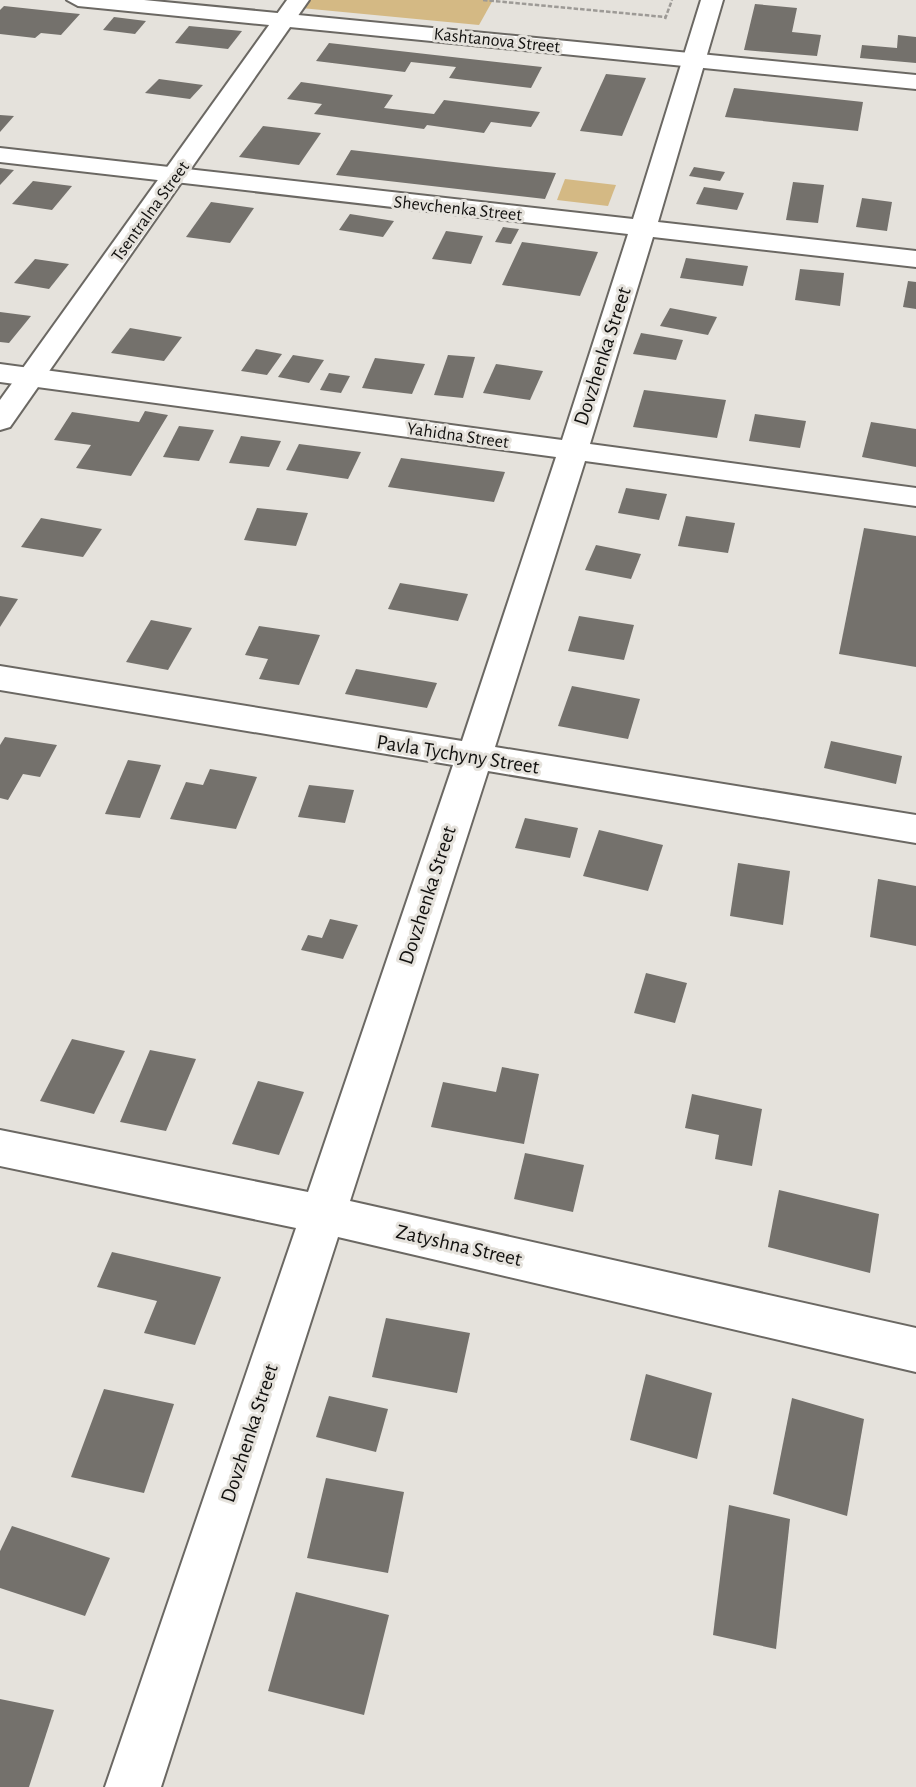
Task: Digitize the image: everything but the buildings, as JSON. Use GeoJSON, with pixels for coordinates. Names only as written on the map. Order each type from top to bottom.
{"type":"FeatureCollection","features":[{"type":"Feature","properties":{"kind":"street","name":"Kashtanova Street"},"geometry":{"type":"LineString","coordinates":[[78,0],[292,9],[695,60],[916,82]]}},
{"type":"Feature","properties":{"kind":"street","name":"Dovzhenka Street"},"geometry":{"type":"LineString","coordinates":[[133,1787],[474,757],[644,228],[712,0]]}},
{"type":"Feature","properties":{"kind":"street","name":"Tsentralna Street"},"geometry":{"type":"LineString","coordinates":[[0,421],[292,9]]}},
{"type":"Feature","properties":{"kind":"street","name":"Shevchenka Street"},"geometry":{"type":"LineString","coordinates":[[0,155],[175,177],[916,259]]}},
{"type":"Feature","properties":{"kind":"street","name":"Yahidna Street"},"geometry":{"type":"LineString","coordinates":[[0,373],[916,497]]}},
{"type":"Feature","properties":{"kind":"street","name":"Pavla Tychyny Street"},"geometry":{"type":"LineString","coordinates":[[0,678],[916,829]]}},
{"type":"Feature","properties":{"kind":"street","name":"Zatyshna Street"},"geometry":{"type":"LineString","coordinates":[[0,1149],[321,1214],[916,1350]]}},
{"type":"Feature","properties":{"kind":"path"},"geometry":{"type":"LineString","coordinates":[[483,0],[665,17]]}},
{"type":"Feature","properties":{"kind":"path"},"geometry":{"type":"LineString","coordinates":[[663,25],[673,0]]}},
{"type":"Feature","properties":{"kind":"shaded area"},"geometry":{"type":"Polygon","coordinates":[[[307,0],[493,0],[479,25],[301,8],[307,0]]]}},
{"type":"Feature","properties":{"kind":"shaded area"},"geometry":{"type":"Polygon","coordinates":[[[565,179],[616,185],[608,206],[557,200],[565,179]]]}}]}
